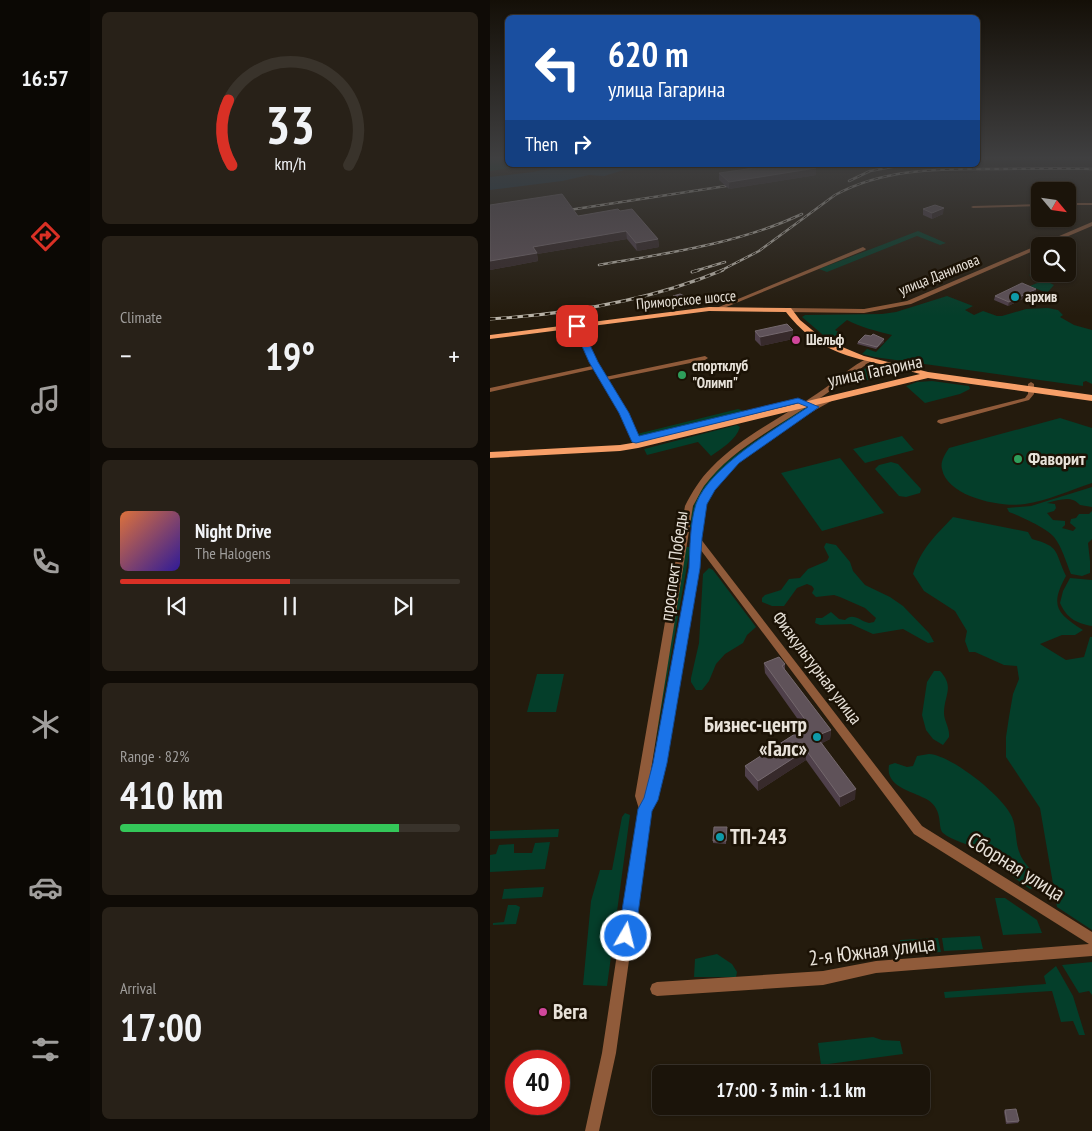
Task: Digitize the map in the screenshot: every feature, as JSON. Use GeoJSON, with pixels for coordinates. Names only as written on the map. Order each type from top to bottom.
{"type":"FeatureCollection","features":[{"type":"Feature","properties":{"kind":"main road","name":"Приморское шоссе"},"geometry":{"type":"LineString","coordinates":[[490,337],[717,309],[788,310]]}},
{"type":"Feature","properties":{"kind":"main road"},"geometry":{"type":"LineString","coordinates":[[788,310],[795,320],[825,344],[869,360],[924,373]]}},
{"type":"Feature","properties":{"kind":"main road","name":"улица Гагарина"},"geometry":{"type":"LineString","coordinates":[[490,455],[620,448],[637,442],[807,404],[822,394],[924,373],[937,372],[1092,398]]}},
{"type":"Feature","properties":{"kind":"main road","name":"улица Гагарина"},"geometry":{"type":"LineString","coordinates":[[490,450],[637,442],[807,404],[924,373]]}},
{"type":"Feature","properties":{"kind":"main road","name":"улица Гагарина"},"geometry":{"type":"LineString","coordinates":[[1030,387],[1092,393]]}},
{"type":"Feature","properties":{"kind":"street","name":"улица Данилова"},"geometry":{"type":"LineString","coordinates":[[788,310],[855,312],[890,308],[909,303],[1092,224]]}},
{"type":"Feature","properties":{"kind":"street"},"geometry":{"type":"LineString","coordinates":[[717,309],[733,300],[863,249]]}},
{"type":"Feature","properties":{"kind":"street"},"geometry":{"type":"LineString","coordinates":[[577,326],[596,367],[624,413],[637,442]]}},
{"type":"Feature","properties":{"kind":"street"},"geometry":{"type":"LineString","coordinates":[[604,379],[705,358]]}},
{"type":"Feature","properties":{"kind":"street"},"geometry":{"type":"LineString","coordinates":[[822,394],[869,360]]}},
{"type":"Feature","properties":{"kind":"street"},"geometry":{"type":"LineString","coordinates":[[490,390],[596,367]]}},
{"type":"Feature","properties":{"kind":"street"},"geometry":{"type":"LineString","coordinates":[[941,422],[1027,399],[1031,394],[1030,387]]}},
{"type":"Feature","properties":{"kind":"street","name":"проспект Победы"},"geometry":{"type":"LineString","coordinates":[[645,809],[641,796],[644,767],[689,506],[703,481],[725,458],[807,404]]}},
{"type":"Feature","properties":{"kind":"street","name":"проспект Победы"},"geometry":{"type":"LineString","coordinates":[[592,1131],[609,1053],[645,809],[651,800],[660,763],[695,568],[696,538],[702,504],[705,495],[721,475],[807,404]]}},
{"type":"Feature","properties":{"kind":"street"},"geometry":{"type":"LineString","coordinates":[[767,413],[776,416],[779,422]]}},
{"type":"Feature","properties":{"kind":"street"},"geometry":{"type":"LineString","coordinates":[[682,538],[696,538]]}},
{"type":"Feature","properties":{"kind":"street","name":"Физкультурная улица"},"geometry":{"type":"LineString","coordinates":[[696,538],[918,830]]}},
{"type":"Feature","properties":{"kind":"street","name":"Сборная улица"},"geometry":{"type":"LineString","coordinates":[[918,830],[1092,939]]}},
{"type":"Feature","properties":{"kind":"street","name":"2-я Южная улица"},"geometry":{"type":"LineString","coordinates":[[657,989],[823,978],[876,967],[1092,950]]}},
{"type":"Feature","properties":{"kind":"green space"},"geometry":{"type":"Polygon","coordinates":[[[918,231],[946,243],[940,245],[917,236],[827,272],[819,269],[918,231]]]}},
{"type":"Feature","properties":{"kind":"green space"},"geometry":{"type":"Polygon","coordinates":[[[1040,282],[1051,282],[1054,285],[1047,293],[1030,286],[1040,282]]]}},
{"type":"Feature","properties":{"kind":"green space"},"geometry":{"type":"Polygon","coordinates":[[[947,296],[973,306],[965,310],[974,315],[983,311],[1002,316],[1026,309],[1048,308],[1058,310],[1063,315],[1060,317],[1074,325],[1092,330],[1092,384],[1086,381],[1083,382],[1083,386],[874,357],[862,354],[867,349],[876,352],[892,335],[863,327],[847,320],[835,330],[846,337],[836,346],[802,317],[805,315],[882,314],[896,312],[947,296]]]}},
{"type":"Feature","properties":{"kind":"green space"},"geometry":{"type":"Polygon","coordinates":[[[876,365],[887,368],[888,371],[883,377],[838,386],[869,366],[876,365]]]}},
{"type":"Feature","properties":{"kind":"green space"},"geometry":{"type":"Polygon","coordinates":[[[932,381],[969,386],[970,389],[960,394],[925,403],[906,386],[917,382],[932,381]]]}},
{"type":"Feature","properties":{"kind":"green space"},"geometry":{"type":"Polygon","coordinates":[[[810,405],[811,407],[746,450],[722,469],[708,489],[693,528],[690,527],[692,510],[698,495],[718,470],[744,449],[795,413],[810,405]]]}},
{"type":"Feature","properties":{"kind":"green space"},"geometry":{"type":"Polygon","coordinates":[[[738,409],[745,411],[642,436],[637,434],[738,409]]]}},
{"type":"Feature","properties":{"kind":"green space","name":"Фаворит"},"geometry":{"type":"Polygon","coordinates":[[[1060,418],[1092,428],[1092,483],[1041,500],[1015,505],[990,502],[977,498],[954,487],[946,479],[942,464],[944,455],[949,448],[1060,418]]]}},
{"type":"Feature","properties":{"kind":"green space"},"geometry":{"type":"Polygon","coordinates":[[[737,425],[740,427],[735,436],[711,456],[698,442],[647,455],[644,449],[737,425]]]}},
{"type":"Feature","properties":{"kind":"green space"},"geometry":{"type":"Polygon","coordinates":[[[902,436],[914,450],[865,463],[853,449],[902,436]]]}},
{"type":"Feature","properties":{"kind":"green space"},"geometry":{"type":"Polygon","coordinates":[[[840,458],[884,513],[822,531],[781,473],[840,458]]]}},
{"type":"Feature","properties":{"kind":"green space"},"geometry":{"type":"Polygon","coordinates":[[[891,462],[898,464],[921,489],[920,493],[906,497],[899,496],[875,469],[879,465],[891,462]]]}},
{"type":"Feature","properties":{"kind":"green space"},"geometry":{"type":"Polygon","coordinates":[[[1092,487],[1092,507],[1080,505],[1069,499],[1047,503],[1055,504],[1056,508],[1054,511],[1047,513],[1053,520],[1065,521],[1065,525],[1062,528],[1073,531],[1076,528],[1070,523],[1071,519],[1076,518],[1079,514],[1089,514],[1092,511],[1092,539],[1088,543],[1090,573],[1082,576],[1071,574],[1064,555],[1054,537],[1033,523],[1009,512],[1007,508],[1031,506],[1092,487]]]}},
{"type":"Feature","properties":{"kind":"green space"},"geometry":{"type":"Polygon","coordinates":[[[953,517],[1028,532],[1032,539],[1052,548],[1058,555],[1066,576],[1058,594],[1058,608],[1067,618],[1083,630],[1075,635],[1062,635],[1040,644],[1066,660],[1084,657],[1090,637],[1092,637],[1092,930],[1057,907],[1040,808],[1006,757],[1009,717],[1013,694],[1019,679],[1017,666],[1004,665],[975,652],[969,652],[965,641],[967,631],[955,611],[924,591],[913,574],[924,550],[953,517]]]}},
{"type":"Feature","properties":{"kind":"green space"},"geometry":{"type":"Polygon","coordinates":[[[826,543],[836,545],[865,585],[890,597],[903,606],[929,633],[934,642],[928,643],[903,629],[873,634],[851,624],[820,625],[815,623],[816,618],[822,618],[831,612],[839,619],[845,620],[854,617],[869,623],[874,622],[876,618],[865,608],[840,597],[834,595],[816,597],[812,593],[814,589],[812,586],[807,584],[797,588],[784,606],[772,606],[762,602],[762,598],[765,595],[781,590],[789,579],[800,578],[808,569],[827,561],[829,557],[824,547],[826,543]]]}},
{"type":"Feature","properties":{"kind":"green space"},"geometry":{"type":"Polygon","coordinates":[[[685,547],[690,549],[652,762],[685,547]]]}},
{"type":"Feature","properties":{"kind":"green space"},"geometry":{"type":"Polygon","coordinates":[[[709,568],[713,570],[756,627],[747,635],[743,643],[725,654],[716,664],[709,681],[702,690],[696,690],[691,682],[691,678],[699,643],[703,574],[709,568]]]}},
{"type":"Feature","properties":{"kind":"green space"},"geometry":{"type":"Polygon","coordinates":[[[1070,578],[1092,580],[1092,626],[1072,619],[1060,603],[1063,591],[1070,578]]]}},
{"type":"Feature","properties":{"kind":"green space"},"geometry":{"type":"Polygon","coordinates":[[[934,671],[940,671],[948,687],[944,713],[949,737],[943,745],[933,739],[926,730],[922,715],[927,682],[934,671]]]}},
{"type":"Feature","properties":{"kind":"green space"},"geometry":{"type":"Polygon","coordinates":[[[537,674],[564,674],[556,712],[527,712],[537,674]]]}},
{"type":"Feature","properties":{"kind":"green space"},"geometry":{"type":"Polygon","coordinates":[[[929,754],[939,756],[963,769],[988,788],[1007,808],[1014,822],[1020,854],[1034,874],[1037,887],[1030,889],[978,850],[947,836],[941,830],[938,814],[933,804],[902,788],[891,779],[889,765],[895,763],[907,767],[913,766],[917,756],[929,754]]]}},
{"type":"Feature","properties":{"kind":"green space"},"geometry":{"type":"Polygon","coordinates":[[[625,813],[630,815],[607,986],[583,985],[591,901],[600,870],[612,870],[622,817],[625,813]]]}},
{"type":"Feature","properties":{"kind":"green space"},"geometry":{"type":"Polygon","coordinates":[[[559,829],[558,837],[490,839],[490,831],[559,829]]]}},
{"type":"Feature","properties":{"kind":"green space"},"geometry":{"type":"Polygon","coordinates":[[[550,842],[545,869],[490,872],[490,855],[496,854],[499,845],[514,844],[514,853],[532,853],[535,843],[550,842]]]}},
{"type":"Feature","properties":{"kind":"green space"},"geometry":{"type":"Polygon","coordinates":[[[544,887],[542,897],[502,899],[504,889],[544,887]]]}},
{"type":"Feature","properties":{"kind":"green space"},"geometry":{"type":"Polygon","coordinates":[[[995,898],[1005,898],[1037,920],[1042,933],[1003,935],[995,898]]]}},
{"type":"Feature","properties":{"kind":"green space"},"geometry":{"type":"Polygon","coordinates":[[[508,905],[520,907],[516,924],[493,925],[493,923],[504,922],[508,905]]]}},
{"type":"Feature","properties":{"kind":"green space"},"geometry":{"type":"Polygon","coordinates":[[[980,936],[983,949],[944,951],[942,938],[980,936]]]}},
{"type":"Feature","properties":{"kind":"green space"},"geometry":{"type":"Polygon","coordinates":[[[938,938],[941,952],[902,954],[900,940],[938,938]]]}},
{"type":"Feature","properties":{"kind":"green space"},"geometry":{"type":"Polygon","coordinates":[[[717,954],[732,964],[737,972],[736,977],[694,977],[695,959],[717,954]]]}},
{"type":"Feature","properties":{"kind":"green space"},"geometry":{"type":"Polygon","coordinates":[[[1092,962],[1092,995],[1089,991],[1079,993],[1062,965],[1092,962]]]}},
{"type":"Feature","properties":{"kind":"green space"},"geometry":{"type":"Polygon","coordinates":[[[1056,966],[1073,996],[1085,1035],[1079,1035],[1073,1021],[1061,1022],[1052,991],[945,998],[944,992],[1046,984],[1044,976],[1056,966]]]}},
{"type":"Feature","properties":{"kind":"green space"},"geometry":{"type":"Polygon","coordinates":[[[873,1037],[882,1040],[900,1041],[903,1054],[821,1065],[818,1043],[873,1037]]]}},
{"type":"Feature","properties":{"kind":"building"},"geometry":{"type":"Polygon","coordinates":[[[490,210],[573,210],[578,216],[614,210],[633,210],[658,239],[636,243],[626,231],[533,247],[537,253],[490,261],[490,210]]]}},
{"type":"Feature","properties":{"kind":"building"},"geometry":{"type":"Polygon","coordinates":[[[925,210],[940,210],[932,213],[925,210]]]}},
{"type":"Feature","properties":{"kind":"building"},"geometry":{"type":"Polygon","coordinates":[[[1022,283],[1036,289],[1009,302],[995,296],[1022,283]]]}},
{"type":"Feature","properties":{"kind":"building"},"geometry":{"type":"Polygon","coordinates":[[[680,294],[689,298],[682,301],[673,296],[680,294]]]}},
{"type":"Feature","properties":{"kind":"building"},"geometry":{"type":"Polygon","coordinates":[[[787,324],[793,330],[760,337],[755,331],[787,324]]]}},
{"type":"Feature","properties":{"kind":"building"},"geometry":{"type":"Polygon","coordinates":[[[873,334],[884,339],[877,347],[858,342],[865,335],[871,336],[873,334]]]}},
{"type":"Feature","properties":{"kind":"building"},"geometry":{"type":"Polygon","coordinates":[[[779,657],[785,664],[782,666],[831,730],[816,736],[856,789],[840,797],[806,750],[758,781],[745,766],[809,725],[764,663],[779,657]]]}},
{"type":"Feature","properties":{"kind":"building","name":"ТП-243"},"geometry":{"type":"Polygon","coordinates":[[[714,827],[727,827],[726,841],[713,841],[714,827]]]}},
{"type":"Feature","properties":{"kind":"building"},"geometry":{"type":"Polygon","coordinates":[[[1016,1109],[1019,1121],[1007,1122],[1005,1110],[1016,1109]]]}},
{"type":"Feature","properties":{"kind":"railway"},"geometry":{"type":"LineString","coordinates":[[720,271],[759,251],[815,210]]}},
{"type":"Feature","properties":{"kind":"railway"},"geometry":{"type":"LineString","coordinates":[[599,265],[677,252],[728,240],[753,233],[802,214]]}},
{"type":"Feature","properties":{"kind":"railway"},"geometry":{"type":"LineString","coordinates":[[695,271],[725,262]]}},
{"type":"Feature","properties":{"kind":"railway"},"geometry":{"type":"LineString","coordinates":[[692,272],[699,270]]}},
{"type":"Feature","properties":{"kind":"railway"},"geometry":{"type":"LineString","coordinates":[[490,319],[550,314],[638,298],[695,281],[723,270]]}},
{"type":"Feature","properties":{"kind":"place","name":"архив"},"geometry":{"type":"Point","coordinates":[1015,297]}},
{"type":"Feature","properties":{"kind":"place","name":"Шельф"},"geometry":{"type":"Point","coordinates":[796,340]}},
{"type":"Feature","properties":{"kind":"place","name":"спортклуб \"Олимп\""},"geometry":{"type":"Point","coordinates":[682,375]}},
{"type":"Feature","properties":{"kind":"place","name":"Фаворит"},"geometry":{"type":"Point","coordinates":[1018,459]}},
{"type":"Feature","properties":{"kind":"place","name":"Бизнес-центр «Галс»"},"geometry":{"type":"Point","coordinates":[817,737]}},
{"type":"Feature","properties":{"kind":"place","name":"ТП-243"},"geometry":{"type":"Point","coordinates":[720,837]}},
{"type":"Feature","properties":{"kind":"place","name":"Вега"},"geometry":{"type":"Point","coordinates":[543,1012]}},
{"type":"Feature","properties":{"kind":"route"},"geometry":{"type":"LineString","coordinates":[[577,326],[594,362],[624,413],[636,440],[798,400],[815,407],[736,461],[721,475],[705,495],[696,538],[695,568],[660,763],[651,800],[645,809],[626,936]]}}]}
